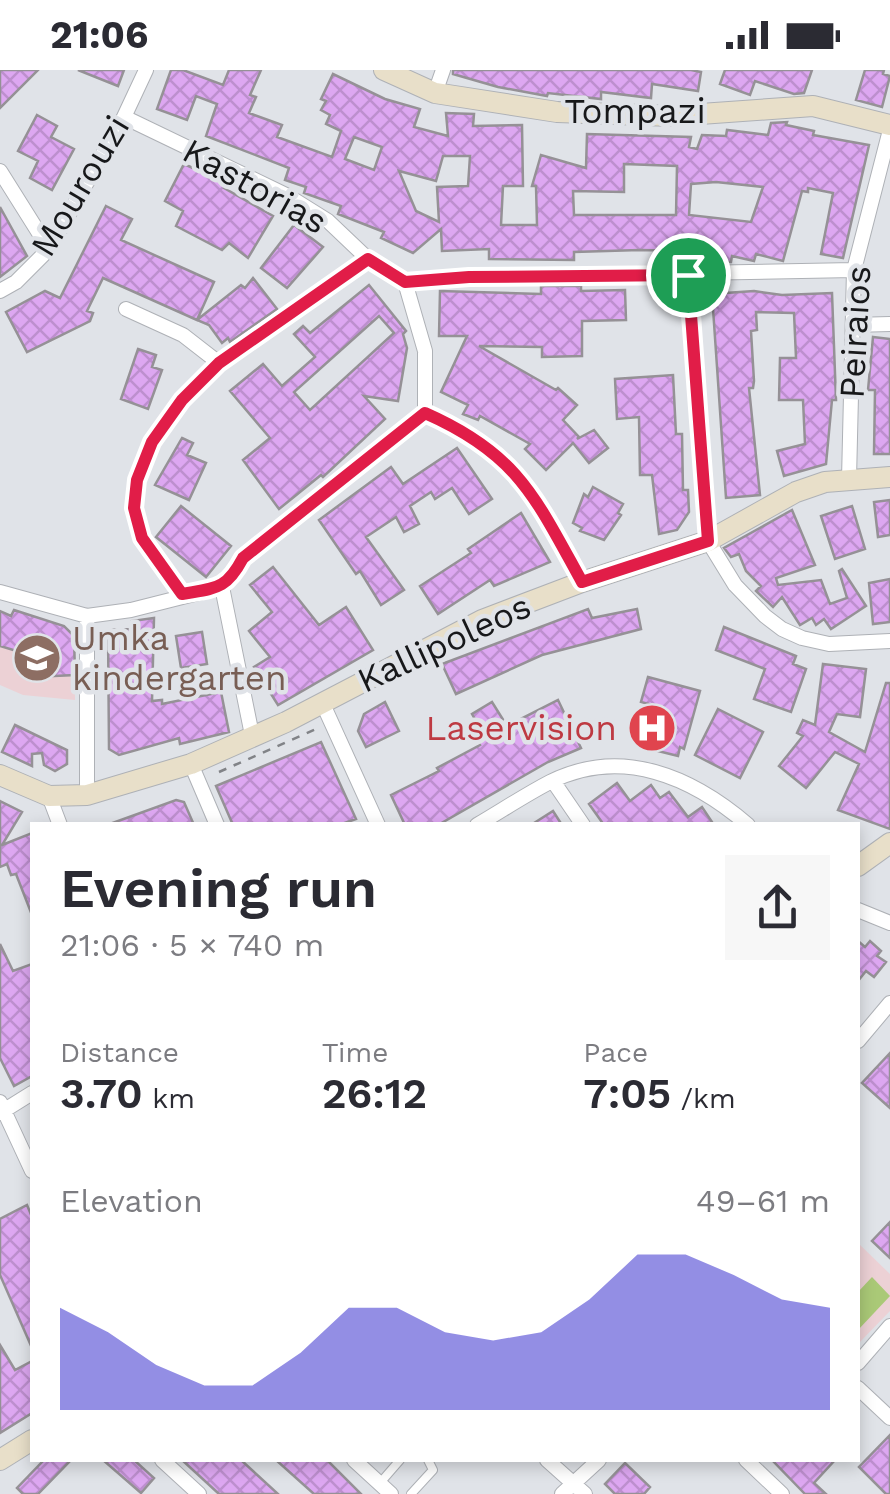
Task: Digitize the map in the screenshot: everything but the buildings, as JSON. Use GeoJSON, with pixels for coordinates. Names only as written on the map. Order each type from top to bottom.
{"type":"FeatureCollection","features":[{"type":"Feature","properties":{"kind":"main road","name":"Tompazi"},"geometry":{"type":"LineString","coordinates":[[384,70],[435,92],[557,112],[672,116],[813,106],[890,127]]}},
{"type":"Feature","properties":{"kind":"main road","name":"Kallipoleos"},"geometry":{"type":"LineString","coordinates":[[0,775],[49,796],[87,795],[200,769],[252,735],[323,712],[482,620],[708,541],[796,492],[850,479],[890,477]]}},
{"type":"Feature","properties":{"kind":"main road"},"geometry":{"type":"LineString","coordinates":[[860,864],[890,842]]}},
{"type":"Feature","properties":{"kind":"main road"},"geometry":{"type":"LineString","coordinates":[[0,1460],[30,1441]]}},
{"type":"Feature","properties":{"kind":"street","name":"Mourouzi"},"geometry":{"type":"LineString","coordinates":[[0,291],[16,282],[48,249],[124,117],[146,70]]}},
{"type":"Feature","properties":{"kind":"street"},"geometry":{"type":"LineString","coordinates":[[435,92],[443,70]]}},
{"type":"Feature","properties":{"kind":"street","name":"Kastorias"},"geometry":{"type":"LineString","coordinates":[[124,117],[288,196],[328,221],[368,259],[405,282]]}},
{"type":"Feature","properties":{"kind":"street","name":"Peiraios"},"geometry":{"type":"LineString","coordinates":[[850,479],[854,270],[890,127]]}},
{"type":"Feature","properties":{"kind":"street"},"geometry":{"type":"LineString","coordinates":[[0,171],[48,249]]}},
{"type":"Feature","properties":{"kind":"street"},"geometry":{"type":"LineString","coordinates":[[182,594],[142,538],[134,508],[137,480],[152,442],[182,400],[219,363],[368,259]]}},
{"type":"Feature","properties":{"kind":"street"},"geometry":{"type":"LineString","coordinates":[[425,413],[424,350],[405,282],[469,277],[854,270]]}},
{"type":"Feature","properties":{"kind":"street"},"geometry":{"type":"LineString","coordinates":[[688,275],[708,541],[735,585],[782,629],[828,644],[890,642]]}},
{"type":"Feature","properties":{"kind":"street"},"geometry":{"type":"LineString","coordinates":[[126,309],[183,335],[219,363]]}},
{"type":"Feature","properties":{"kind":"street"},"geometry":{"type":"LineString","coordinates":[[852,325],[890,324]]}},
{"type":"Feature","properties":{"kind":"street"},"geometry":{"type":"LineString","coordinates":[[425,413],[494,452],[530,489],[582,582]]}},
{"type":"Feature","properties":{"kind":"street"},"geometry":{"type":"LineString","coordinates":[[0,592],[88,616],[222,588],[243,558],[425,413]]}},
{"type":"Feature","properties":{"kind":"street"},"geometry":{"type":"LineString","coordinates":[[222,588],[252,735]]}},
{"type":"Feature","properties":{"kind":"street"},"geometry":{"type":"LineString","coordinates":[[87,795],[88,616]]}},
{"type":"Feature","properties":{"kind":"street"},"geometry":{"type":"LineString","coordinates":[[323,712],[377,822]]}},
{"type":"Feature","properties":{"kind":"street"},"geometry":{"type":"LineString","coordinates":[[482,822],[553,781],[614,766],[648,768],[694,787],[744,822]]}},
{"type":"Feature","properties":{"kind":"street"},"geometry":{"type":"LineString","coordinates":[[200,769],[216,822]]}},
{"type":"Feature","properties":{"kind":"street"},"geometry":{"type":"LineString","coordinates":[[553,781],[581,822]]}},
{"type":"Feature","properties":{"kind":"street"},"geometry":{"type":"LineString","coordinates":[[49,796],[59,822]]}},
{"type":"Feature","properties":{"kind":"street"},"geometry":{"type":"LineString","coordinates":[[860,911],[890,923]]}},
{"type":"Feature","properties":{"kind":"street"},"geometry":{"type":"LineString","coordinates":[[860,1039],[890,1003]]}},
{"type":"Feature","properties":{"kind":"street"},"geometry":{"type":"LineString","coordinates":[[30,1094],[1,1108],[30,1167]]}},
{"type":"Feature","properties":{"kind":"street"},"geometry":{"type":"LineString","coordinates":[[860,1361],[890,1326]]}},
{"type":"Feature","properties":{"kind":"street"},"geometry":{"type":"LineString","coordinates":[[860,1390],[890,1418]]}},
{"type":"Feature","properties":{"kind":"street"},"geometry":{"type":"LineString","coordinates":[[164,1462],[199,1494]]}},
{"type":"Feature","properties":{"kind":"street"},"geometry":{"type":"LineString","coordinates":[[356,1462],[386,1489]]}},
{"type":"Feature","properties":{"kind":"street"},"geometry":{"type":"LineString","coordinates":[[549,1462],[574,1491],[597,1462]]}},
{"type":"Feature","properties":{"kind":"street"},"geometry":{"type":"LineString","coordinates":[[748,1462],[782,1494]]}},
{"type":"Feature","properties":{"kind":"lane"},"geometry":{"type":"LineString","coordinates":[[386,1489],[399,1462]]}},
{"type":"Feature","properties":{"kind":"lane"},"geometry":{"type":"LineString","coordinates":[[411,1494],[433,1470],[429,1462]]}},
{"type":"Feature","properties":{"kind":"path"},"geometry":{"type":"LineString","coordinates":[[200,769],[228,770],[310,733],[323,712]]}},
{"type":"Feature","properties":{"kind":"shaded area","name":"Umka kindergarten"},"geometry":{"type":"Polygon","coordinates":[[[14,610],[64,626],[74,636],[75,700],[23,695],[0,685],[0,641],[14,610]]]}},
{"type":"Feature","properties":{"kind":"shaded area"},"geometry":{"type":"Polygon","coordinates":[[[860,1245],[890,1274],[890,1311],[860,1342],[860,1245]]]}},
{"type":"Feature","properties":{"kind":"green space"},"geometry":{"type":"Polygon","coordinates":[[[872,1277],[890,1296],[860,1328],[860,1290],[872,1277]]]}},
{"type":"Feature","properties":{"kind":"place","name":"Umka kindergarten"},"geometry":{"type":"Point","coordinates":[37,658]}},
{"type":"Feature","properties":{"kind":"place","name":"Laservision"},"geometry":{"type":"Point","coordinates":[652,728]}},
{"type":"Feature","properties":{"kind":"route"},"geometry":{"type":"LineString","coordinates":[[368,259],[405,282],[469,277],[688,275],[708,541],[582,582],[530,489],[494,452],[425,413],[243,558],[222,588],[182,594],[142,538],[134,508],[137,480],[152,442],[182,400],[219,363],[368,259]]}}]}
